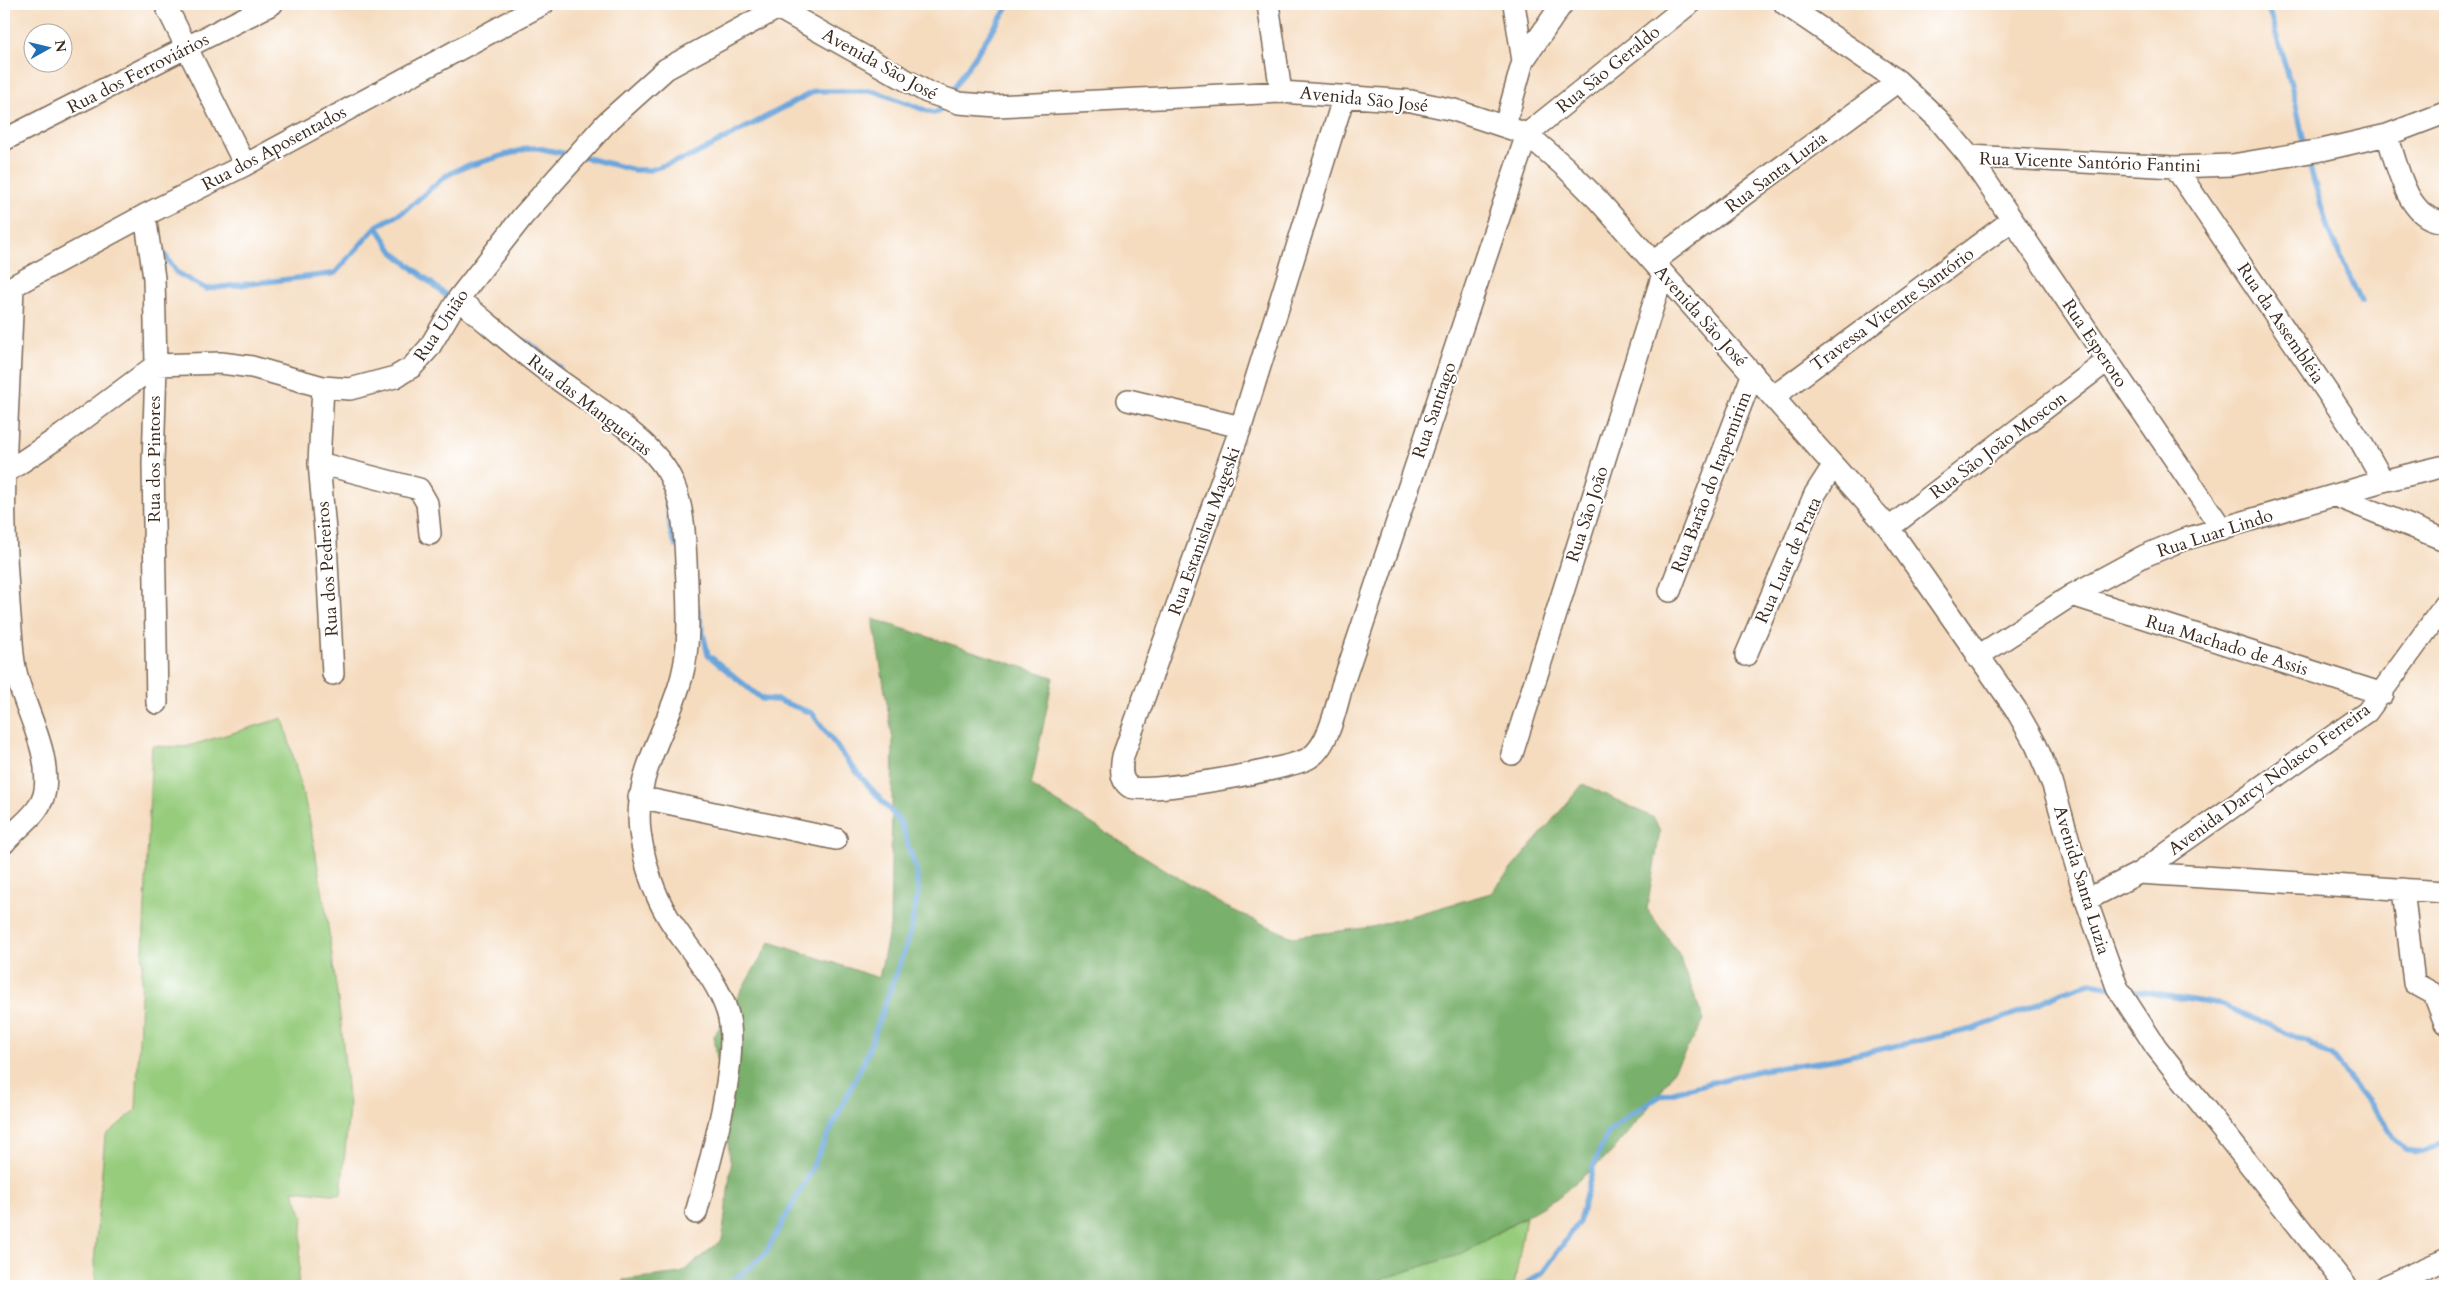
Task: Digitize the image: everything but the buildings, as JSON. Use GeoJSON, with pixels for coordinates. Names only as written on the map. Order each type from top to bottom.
{"type":"FeatureCollection","features":[{"type":"Feature","properties":{"kind":"street"},"geometry":{"type":"LineString","coordinates":[[166,4],[244,165]]}},
{"type":"Feature","properties":{"kind":"street","name":"Rua dos Ferroviários"},"geometry":{"type":"LineString","coordinates":[[4,140],[272,4]]}},
{"type":"Feature","properties":{"kind":"street","name":"Rua dos Aposentados"},"geometry":{"type":"LineString","coordinates":[[8,288],[244,165],[543,4]]}},
{"type":"Feature","properties":{"kind":"street"},"geometry":{"type":"LineString","coordinates":[[1268,4],[1281,92]]}},
{"type":"Feature","properties":{"kind":"street"},"geometry":{"type":"LineString","coordinates":[[1514,4],[1524,61]]}},
{"type":"Feature","properties":{"kind":"street"},"geometry":{"type":"LineString","coordinates":[[1505,126],[1524,61],[1562,4]]}},
{"type":"Feature","properties":{"kind":"street","name":"Rua São Geraldo"},"geometry":{"type":"LineString","coordinates":[[1527,134],[1689,4]]}},
{"type":"Feature","properties":{"kind":"street","name":"Rua Vicente Santório Fantini"},"geometry":{"type":"LineString","coordinates":[[1785,4],[1898,81],[1938,119],[1969,156],[2175,167],[2232,165],[2322,150],[2387,135],[2445,113]]}},
{"type":"Feature","properties":{"kind":"street","name":"Avenida São José"},"geometry":{"type":"LineString","coordinates":[[783,7],[927,92],[959,103],[977,106],[1281,92],[1411,101],[1454,110],[1527,134],[1598,200],[1753,373],[1833,466]]}},
{"type":"Feature","properties":{"kind":"street","name":"Rua União"},"geometry":{"type":"LineString","coordinates":[[156,365],[221,363],[252,367],[323,387],[350,389],[395,377],[412,367],[429,348],[458,299],[523,216],[606,123],[651,80],[666,69],[783,7]]}},
{"type":"Feature","properties":{"kind":"street","name":"Rua Santa Luzia"},"geometry":{"type":"LineString","coordinates":[[1658,268],[1898,81]]}},
{"type":"Feature","properties":{"kind":"street","name":"Rua Estanislau Mageski"},"geometry":{"type":"LineString","coordinates":[[1311,758],[1268,771],[1142,789],[1132,788],[1126,784],[1121,766],[1241,427],[1344,96]]}},
{"type":"Feature","properties":{"kind":"street","name":"Rua Santiago"},"geometry":{"type":"LineString","coordinates":[[1311,758],[1324,740],[1333,721],[1342,686],[1527,134]]}},
{"type":"Feature","properties":{"kind":"street"},"geometry":{"type":"LineString","coordinates":[[2387,135],[2409,198],[2418,211],[2429,219],[2445,222]]}},
{"type":"Feature","properties":{"kind":"street","name":"Rua Esperoto"},"geometry":{"type":"LineString","coordinates":[[1969,156],[2011,221],[2222,529]]}},
{"type":"Feature","properties":{"kind":"street","name":"Rua da Assembléia"},"geometry":{"type":"LineString","coordinates":[[2175,167],[2356,434],[2383,481]]}},
{"type":"Feature","properties":{"kind":"street","name":"Rua dos Pintores"},"geometry":{"type":"LineString","coordinates":[[146,215],[154,278],[156,365],[153,463],[157,703]]}},
{"type":"Feature","properties":{"kind":"street","name":"Travessa Vicente Santório"},"geometry":{"type":"LineString","coordinates":[[1772,397],[2011,221]]}},
{"type":"Feature","properties":{"kind":"street","name":"Rua São João"},"geometry":{"type":"LineString","coordinates":[[1512,754],[1658,268]]}},
{"type":"Feature","properties":{"kind":"street"},"geometry":{"type":"LineString","coordinates":[[4,843],[32,815],[45,792],[46,770],[17,680],[5,554],[8,288]]}},
{"type":"Feature","properties":{"kind":"street","name":"Rua das Mangueiras"},"geometry":{"type":"LineString","coordinates":[[458,299],[547,372],[641,441],[664,467],[673,482],[679,503],[685,543],[688,647],[682,679],[646,768],[639,797],[640,832],[656,892],[668,917],[710,976],[722,997],[728,1014],[730,1031],[728,1072],[713,1153],[696,1213]]}},
{"type":"Feature","properties":{"kind":"street","name":"Rua São João Moscon"},"geometry":{"type":"LineString","coordinates":[[1889,528],[2107,361]]}},
{"type":"Feature","properties":{"kind":"street"},"geometry":{"type":"LineString","coordinates":[[5,473],[62,436],[156,365]]}},
{"type":"Feature","properties":{"kind":"street","name":"Rua Barão do Itapemirim"},"geometry":{"type":"LineString","coordinates":[[1670,591],[1753,373]]}},
{"type":"Feature","properties":{"kind":"street","name":"Rua dos Pedreiros"},"geometry":{"type":"LineString","coordinates":[[323,387],[319,463],[326,542],[333,674]]}},
{"type":"Feature","properties":{"kind":"street"},"geometry":{"type":"LineString","coordinates":[[1128,400],[1241,427]]}},
{"type":"Feature","properties":{"kind":"street"},"geometry":{"type":"LineString","coordinates":[[319,463],[418,489],[427,503],[430,534]]}},
{"type":"Feature","properties":{"kind":"street","name":"Avenida Santa Luzia"},"geometry":{"type":"LineString","coordinates":[[1833,466],[1889,528],[2014,708],[2036,745],[2053,785],[2073,849],[2086,900],[2117,987],[2156,1047],[2346,1286]]}},
{"type":"Feature","properties":{"kind":"street","name":"Rua Luar de Prata"},"geometry":{"type":"LineString","coordinates":[[1746,655],[1815,494],[1833,466]]}},
{"type":"Feature","properties":{"kind":"street","name":"Rua Luar Lindo"},"geometry":{"type":"LineString","coordinates":[[1977,657],[2072,595],[2144,556],[2182,540],[2383,481],[2445,466]]}},
{"type":"Feature","properties":{"kind":"street"},"geometry":{"type":"LineString","coordinates":[[2336,496],[2445,540]]}},
{"type":"Feature","properties":{"kind":"street","name":"Rua Machado de Assis"},"geometry":{"type":"LineString","coordinates":[[2072,595],[2383,694]]}},
{"type":"Feature","properties":{"kind":"street","name":"Avenida Darcy Nolasco Ferreira"},"geometry":{"type":"LineString","coordinates":[[2086,900],[2139,873],[2367,712],[2383,694],[2445,606]]}},
{"type":"Feature","properties":{"kind":"street"},"geometry":{"type":"LineString","coordinates":[[639,797],[836,839]]}},
{"type":"Feature","properties":{"kind":"street"},"geometry":{"type":"LineString","coordinates":[[2139,873],[2445,892]]}},
{"type":"Feature","properties":{"kind":"street"},"geometry":{"type":"LineString","coordinates":[[2403,889],[2414,983],[2434,994],[2445,1023]]}},
{"type":"Feature","properties":{"kind":"street"},"geometry":{"type":"LineString","coordinates":[[2384,1286],[2445,1260]]}},
{"type":"Feature","properties":{"kind":"green space"},"geometry":{"type":"Polygon","coordinates":[[[873,619],[1053,677],[1031,786],[1224,906],[1292,937],[1372,927],[1491,893],[1583,784],[1654,818],[1660,831],[1647,909],[1679,954],[1704,1021],[1660,1093],[1611,1153],[1557,1198],[1461,1254],[1360,1286],[622,1286],[623,1280],[681,1273],[722,1240],[731,1166],[714,1036],[770,942],[879,978],[890,927],[893,740],[873,619]]]}},
{"type":"Feature","properties":{"kind":"green space"},"geometry":{"type":"Polygon","coordinates":[[[283,718],[309,817],[327,918],[341,1024],[349,1108],[341,1195],[293,1190],[303,1217],[298,1286],[96,1286],[94,1263],[105,1136],[136,1110],[152,746],[185,747],[283,718]]]}},
{"type":"Feature","properties":{"kind":"green space"},"geometry":{"type":"Polygon","coordinates":[[[1526,1217],[1514,1286],[1360,1286],[1461,1254],[1526,1217]]]}},
{"type":"Feature","properties":{"kind":"waterway"},"geometry":{"type":"LineString","coordinates":[[949,95],[1010,4]]}},
{"type":"Feature","properties":{"kind":"waterway"},"geometry":{"type":"LineString","coordinates":[[2267,4],[2294,95],[2305,148]]}},
{"type":"Feature","properties":{"kind":"waterway"},"geometry":{"type":"LineString","coordinates":[[583,157],[634,170],[650,170],[692,156],[815,91],[874,91],[933,113],[938,112],[944,103]]}},
{"type":"Feature","properties":{"kind":"waterway"},"geometry":{"type":"LineString","coordinates":[[157,243],[176,272],[206,289],[331,274],[335,273],[377,226],[406,210],[444,177],[461,168],[529,148],[571,155]]}},
{"type":"Feature","properties":{"kind":"waterway"},"geometry":{"type":"LineString","coordinates":[[2307,157],[2328,229],[2361,302]]}},
{"type":"Feature","properties":{"kind":"waterway"},"geometry":{"type":"LineString","coordinates":[[377,227],[393,252],[453,301]]}},
{"type":"Feature","properties":{"kind":"waterway"},"geometry":{"type":"LineString","coordinates":[[522,340],[530,344],[560,368]]}},
{"type":"Feature","properties":{"kind":"waterway"},"geometry":{"type":"LineString","coordinates":[[665,487],[671,533],[676,546]]}},
{"type":"Feature","properties":{"kind":"waterway"},"geometry":{"type":"LineString","coordinates":[[697,606],[708,655],[762,699],[777,700],[812,713],[849,763],[901,823],[916,870],[918,892],[910,935],[866,1057],[806,1180],[765,1254],[737,1278],[722,1286]]}},
{"type":"Feature","properties":{"kind":"waterway"},"geometry":{"type":"LineString","coordinates":[[1522,1286],[1543,1272],[1579,1222],[1594,1164],[1608,1133],[1628,1116],[1662,1095],[1761,1070],[1826,1061],[1973,1029],[2022,1011],[2062,992],[2090,983],[2112,987]]}},
{"type":"Feature","properties":{"kind":"waterway"},"geometry":{"type":"LineString","coordinates":[[2126,989],[2222,1005],[2306,1041],[2332,1056],[2405,1150],[2416,1153],[2421,1152],[2445,1141]]}}]}
